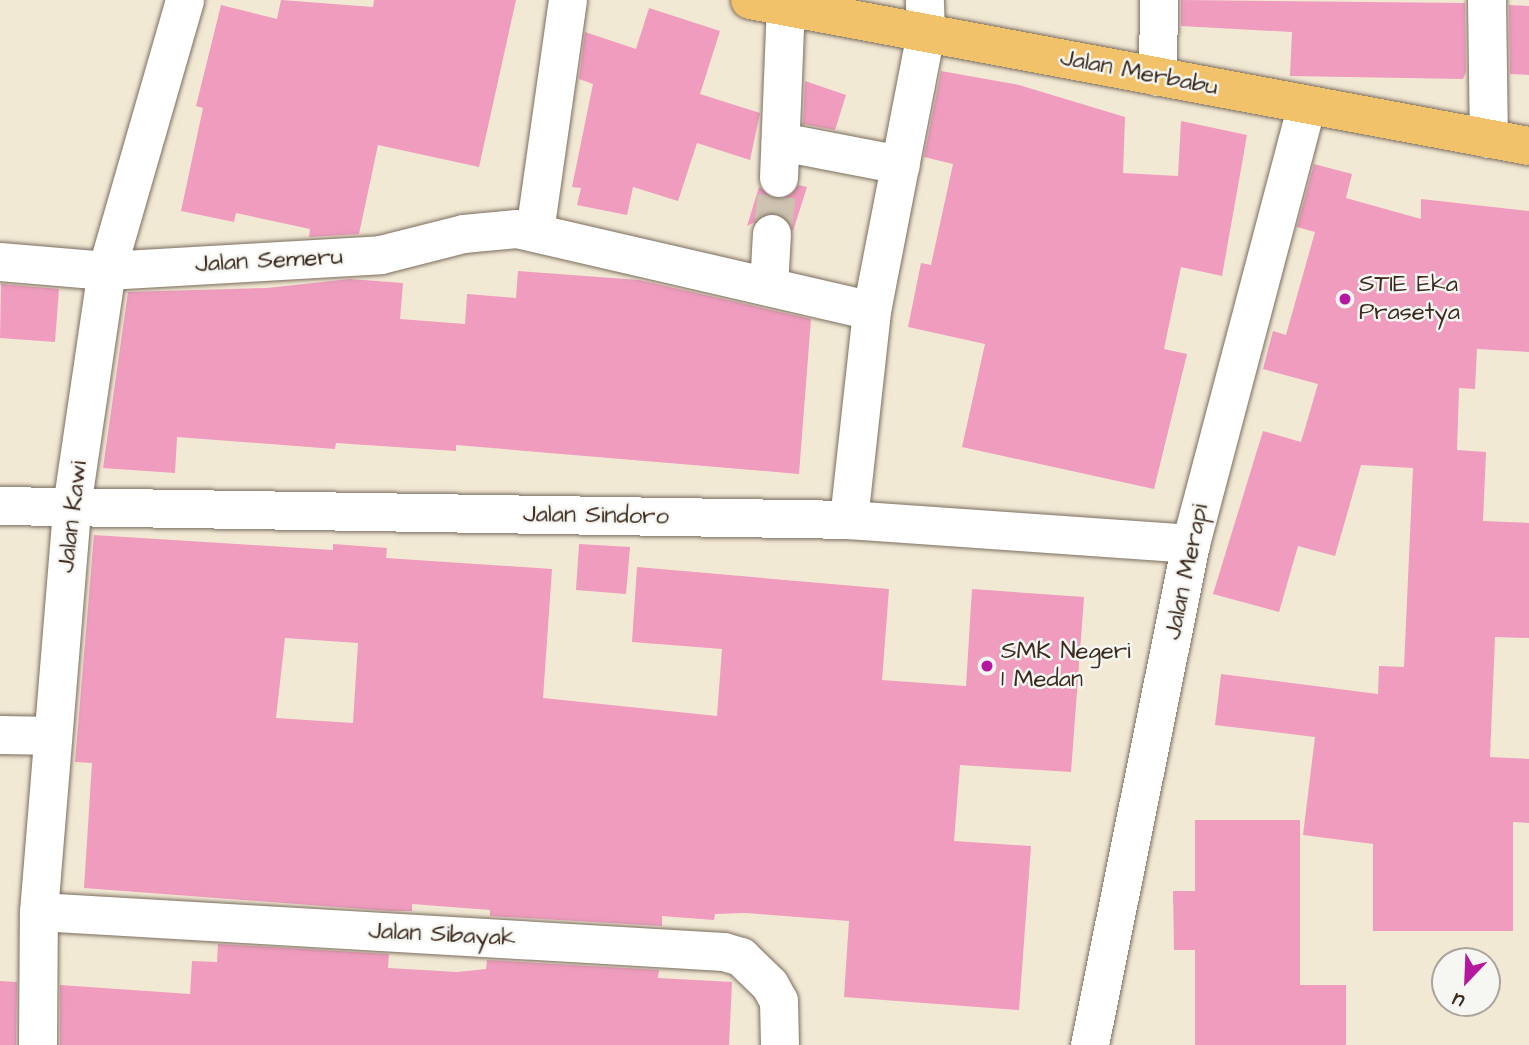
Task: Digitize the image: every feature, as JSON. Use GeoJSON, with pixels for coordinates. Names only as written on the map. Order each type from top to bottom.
{"type":"FeatureCollection","features":[{"type":"Feature","properties":{"kind":"main road","name":"Jalan Merbabu"},"geometry":{"type":"LineString","coordinates":[[768,3],[926,17],[1158,77],[1529,146]]}},
{"type":"Feature","properties":{"kind":"street","name":"Jalan Kawi"},"geometry":{"type":"LineString","coordinates":[[38,1045],[39,912],[72,508],[107,271],[185,0]]}},
{"type":"Feature","properties":{"kind":"street"},"geometry":{"type":"LineString","coordinates":[[535,232],[568,0]]}},
{"type":"Feature","properties":{"kind":"street"},"geometry":{"type":"LineString","coordinates":[[1158,77],[1159,0]]}},
{"type":"Feature","properties":{"kind":"street"},"geometry":{"type":"LineString","coordinates":[[1487,0],[1489,139]]}},
{"type":"Feature","properties":{"kind":"street"},"geometry":{"type":"LineString","coordinates":[[768,3],[780,160],[901,165]]}},
{"type":"Feature","properties":{"kind":"street"},"geometry":{"type":"LineString","coordinates":[[849,520],[872,311],[901,165],[926,17]]}},
{"type":"Feature","properties":{"kind":"street","name":"Jalan Merapi"},"geometry":{"type":"LineString","coordinates":[[1090,1045],[1191,544],[1307,105]]}},
{"type":"Feature","properties":{"kind":"street","name":"Jalan Semeru"},"geometry":{"type":"LineString","coordinates":[[0,262],[107,271],[381,255],[464,234],[535,232],[872,311]]}},
{"type":"Feature","properties":{"kind":"street"},"geometry":{"type":"LineString","coordinates":[[769,287],[772,234]]}},
{"type":"Feature","properties":{"kind":"street","name":"Jalan Sindoro"},"geometry":{"type":"LineString","coordinates":[[0,506],[849,520],[1191,544]]}},
{"type":"Feature","properties":{"kind":"street"},"geometry":{"type":"LineString","coordinates":[[0,735],[52,736]]}},
{"type":"Feature","properties":{"kind":"street","name":"Jalan Sibayak"},"geometry":{"type":"LineString","coordinates":[[39,912],[724,952],[741,957],[770,985],[779,1001],[780,1045]]}},
{"type":"Feature","properties":{"kind":"building"},"geometry":{"type":"Polygon","coordinates":[[[281,0],[373,7],[374,0],[516,0],[479,167],[378,145],[359,234],[309,237],[310,229],[236,213],[234,222],[181,211],[203,108],[196,106],[221,5],[277,19],[281,0]]]}},
{"type":"Feature","properties":{"kind":"building"},"geometry":{"type":"Polygon","coordinates":[[[1181,0],[1465,3],[1466,72],[1463,79],[1290,76],[1292,32],[1181,26],[1181,0]]]}},
{"type":"Feature","properties":{"kind":"building"},"geometry":{"type":"Polygon","coordinates":[[[1509,5],[1529,6],[1529,75],[1510,74],[1509,5]]]}},
{"type":"Feature","properties":{"kind":"building"},"geometry":{"type":"Polygon","coordinates":[[[649,8],[720,31],[700,94],[760,113],[750,160],[697,143],[678,201],[633,187],[627,215],[577,205],[581,188],[572,187],[593,84],[579,79],[585,32],[636,49],[649,8]]]}},
{"type":"Feature","properties":{"kind":"building"},"geometry":{"type":"Polygon","coordinates":[[[941,71],[1019,85],[1125,117],[1123,173],[1178,176],[1181,121],[1247,135],[1222,276],[1181,267],[1164,349],[1187,354],[1154,489],[962,447],[985,344],[908,327],[921,263],[931,265],[953,164],[924,157],[941,71]]]}},
{"type":"Feature","properties":{"kind":"building"},"geometry":{"type":"Polygon","coordinates":[[[805,81],[846,95],[835,130],[803,124],[805,81]]]}},
{"type":"Feature","properties":{"kind":"building"},"geometry":{"type":"Polygon","coordinates":[[[1314,164],[1352,174],[1346,198],[1421,219],[1421,199],[1529,211],[1529,352],[1477,349],[1475,389],[1459,388],[1457,450],[1486,452],[1483,521],[1529,523],[1529,638],[1495,637],[1490,757],[1529,759],[1529,823],[1513,822],[1513,931],[1373,931],[1373,844],[1303,835],[1315,737],[1215,725],[1221,674],[1378,694],[1379,666],[1404,667],[1413,468],[1361,465],[1335,556],[1298,546],[1279,612],[1213,594],[1263,431],[1301,442],[1318,384],[1263,369],[1273,331],[1286,335],[1315,232],[1297,227],[1314,164]]]}},
{"type":"Feature","properties":{"kind":"building"},"geometry":{"type":"Polygon","coordinates":[[[799,185],[807,187],[793,231],[774,212],[747,226],[759,187],[779,200],[799,185]]]}},
{"type":"Feature","properties":{"kind":"building"},"geometry":{"type":"Polygon","coordinates":[[[518,271],[639,280],[811,319],[799,474],[456,445],[456,451],[336,443],[335,449],[177,437],[175,473],[103,468],[128,292],[267,288],[350,279],[403,283],[400,319],[465,324],[467,294],[516,298],[518,271]]]}},
{"type":"Feature","properties":{"kind":"building"},"geometry":{"type":"Polygon","coordinates":[[[1,284],[59,289],[55,342],[0,338],[1,284]]]}},
{"type":"Feature","properties":{"kind":"building"},"geometry":{"type":"Polygon","coordinates":[[[94,535],[333,550],[333,544],[387,548],[386,558],[552,569],[543,698],[717,716],[722,649],[632,642],[637,567],[889,589],[882,680],[966,686],[972,589],[1084,597],[1071,772],[960,765],[954,841],[1031,846],[1019,1010],[844,997],[849,921],[746,913],[715,914],[714,920],[662,916],[662,926],[490,916],[490,910],[412,904],[412,911],[391,911],[84,888],[92,763],[75,762],[94,535]],[[285,638],[276,718],[353,723],[358,643],[285,638]]]}},
{"type":"Feature","properties":{"kind":"building"},"geometry":{"type":"Polygon","coordinates":[[[579,544],[630,547],[626,594],[576,590],[579,544]]]}},
{"type":"Feature","properties":{"kind":"building"},"geometry":{"type":"Polygon","coordinates":[[[1195,820],[1300,820],[1300,985],[1346,985],[1346,1045],[1195,1045],[1195,950],[1174,950],[1173,891],[1195,891],[1195,820]]]}},
{"type":"Feature","properties":{"kind":"building"},"geometry":{"type":"Polygon","coordinates":[[[218,944],[389,954],[388,968],[457,972],[486,969],[487,960],[659,970],[658,978],[732,982],[729,1045],[60,1045],[60,985],[190,994],[192,961],[217,962],[218,944]]]}},
{"type":"Feature","properties":{"kind":"building"},"geometry":{"type":"Polygon","coordinates":[[[0,981],[17,982],[16,1045],[0,1045],[0,981]]]}},
{"type":"Feature","properties":{"kind":"tunnel"},"geometry":{"type":"LineString","coordinates":[[772,234],[779,178]]}},
{"type":"Feature","properties":{"kind":"place","name":"STIE Eka Prasetya"},"geometry":{"type":"Point","coordinates":[1345,299]}},
{"type":"Feature","properties":{"kind":"place","name":"SMK Negeri 1 Medan"},"geometry":{"type":"Point","coordinates":[987,666]}}]}
